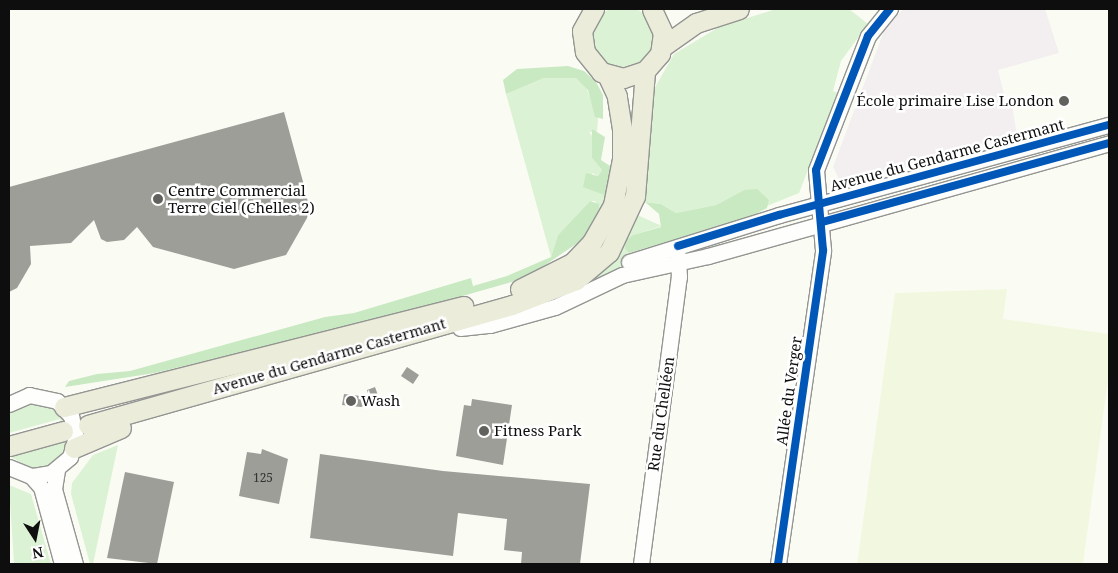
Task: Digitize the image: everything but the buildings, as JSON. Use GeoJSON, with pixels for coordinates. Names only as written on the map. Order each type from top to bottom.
{"type":"FeatureCollection","features":[{"type":"Feature","properties":{"kind":"main road"},"geometry":{"type":"LineString","coordinates":[[594,9],[584,24],[583,45],[592,63],[607,75],[623,78],[645,71]]}},
{"type":"Feature","properties":{"kind":"main road"},"geometry":{"type":"LineString","coordinates":[[652,9],[662,26],[662,47]]}},
{"type":"Feature","properties":{"kind":"main road"},"geometry":{"type":"LineString","coordinates":[[74,448],[104,433],[460,328],[546,300],[594,268],[609,252],[636,196],[645,71],[662,47],[696,24],[739,9]]}},
{"type":"Feature","properties":{"kind":"main road"},"geometry":{"type":"LineString","coordinates":[[9,438],[63,420],[460,307],[541,281],[572,263],[592,242],[613,205],[622,159],[619,105],[607,75]]}},
{"type":"Feature","properties":{"kind":"main road","name":"Avenue du Gendarme Castermant"},"geometry":{"type":"LineString","coordinates":[[460,307],[86,421],[504,307],[568,284]]}},
{"type":"Feature","properties":{"kind":"main road"},"geometry":{"type":"LineString","coordinates":[[9,446],[63,420]]}},
{"type":"Feature","properties":{"kind":"street","name":"Allée du Verger"},"geometry":{"type":"LineString","coordinates":[[778,564],[824,250],[816,170],[868,36],[890,9]]}},
{"type":"Feature","properties":{"kind":"street","name":"Avenue du Gendarme Castermant"},"geometry":{"type":"LineString","coordinates":[[460,328],[527,316],[568,301],[610,278],[676,257],[818,204],[1109,125]]}},
{"type":"Feature","properties":{"kind":"street","name":"Avenue du Gendarme Castermant"},"geometry":{"type":"LineString","coordinates":[[676,257],[822,222],[948,188],[967,177],[1059,151],[1081,152],[1109,144]]}},
{"type":"Feature","properties":{"kind":"street"},"geometry":{"type":"LineString","coordinates":[[822,222],[833,208],[897,191],[910,180]]}},
{"type":"Feature","properties":{"kind":"street"},"geometry":{"type":"LineString","coordinates":[[629,262],[676,257]]}},
{"type":"Feature","properties":{"kind":"street","name":"Rue du Chelléen"},"geometry":{"type":"LineString","coordinates":[[641,564],[676,257]]}},
{"type":"Feature","properties":{"kind":"street"},"geometry":{"type":"LineString","coordinates":[[9,404],[19,398],[39,395],[63,420],[75,426],[74,448],[57,470],[54,489],[75,564]]}},
{"type":"Feature","properties":{"kind":"street"},"geometry":{"type":"LineString","coordinates":[[9,467],[31,476],[40,487],[62,564]]}},
{"type":"Feature","properties":{"kind":"street"},"geometry":{"type":"LineString","coordinates":[[31,476],[57,470]]}},
{"type":"Feature","properties":{"kind":"shaded area"},"geometry":{"type":"Polygon","coordinates":[[[903,9],[1045,9],[1059,53],[998,70],[1007,106],[1012,105],[1017,136],[842,185],[833,167],[884,31],[903,9]]]}},
{"type":"Feature","properties":{"kind":"green space"},"geometry":{"type":"Polygon","coordinates":[[[623,6],[641,12],[649,20],[655,38],[649,56],[641,64],[623,70],[605,64],[597,56],[591,38],[597,20],[605,12],[623,6]]]}},
{"type":"Feature","properties":{"kind":"green space"},"geometry":{"type":"Polygon","coordinates":[[[776,9],[849,9],[868,24],[841,61],[833,91],[838,93],[799,193],[767,206],[769,200],[744,190],[716,205],[676,213],[661,204],[645,202],[654,89],[674,54],[719,27],[776,9]]]}},
{"type":"Feature","properties":{"kind":"green space"},"geometry":{"type":"Polygon","coordinates":[[[568,66],[584,71],[596,82],[603,95],[603,119],[595,117],[588,90],[576,78],[544,78],[506,94],[503,80],[517,69],[568,66]]]}},
{"type":"Feature","properties":{"kind":"green space"},"geometry":{"type":"Polygon","coordinates":[[[544,78],[576,78],[585,84],[598,119],[597,132],[589,132],[594,138],[592,158],[602,170],[598,176],[592,173],[594,188],[607,196],[598,220],[582,240],[599,209],[595,201],[590,201],[558,235],[551,257],[506,94],[544,78]]]}},
{"type":"Feature","properties":{"kind":"green space"},"geometry":{"type":"Polygon","coordinates":[[[592,129],[605,137],[601,160],[613,168],[607,196],[583,187],[586,173],[598,176],[602,170],[592,158],[592,129]]]}},
{"type":"Feature","properties":{"kind":"green space"},"geometry":{"type":"Polygon","coordinates":[[[757,189],[769,200],[767,208],[750,217],[629,253],[625,249],[626,241],[633,235],[661,227],[659,214],[645,202],[661,204],[676,213],[716,205],[744,190],[757,189]]]}},
{"type":"Feature","properties":{"kind":"green space"},"geometry":{"type":"Polygon","coordinates":[[[590,201],[599,204],[599,209],[582,240],[526,278],[396,315],[155,373],[65,387],[69,381],[97,374],[130,371],[325,317],[354,313],[471,278],[473,286],[507,276],[551,257],[558,235],[590,201]]]}},
{"type":"Feature","properties":{"kind":"green space"},"geometry":{"type":"Polygon","coordinates":[[[635,214],[662,226],[633,235],[625,249],[629,253],[624,257],[624,270],[552,300],[563,294],[635,214]]]}},
{"type":"Feature","properties":{"kind":"green space"},"geometry":{"type":"Polygon","coordinates":[[[1007,289],[1003,319],[1109,334],[1109,373],[1083,564],[857,564],[895,293],[1007,289]]]}},
{"type":"Feature","properties":{"kind":"green space"},"geometry":{"type":"Polygon","coordinates":[[[29,402],[51,405],[65,418],[70,434],[66,451],[50,466],[33,469],[9,456],[9,445],[65,436],[60,419],[9,433],[9,414],[29,402]]]}},
{"type":"Feature","properties":{"kind":"green space"},"geometry":{"type":"Polygon","coordinates":[[[118,445],[93,564],[90,564],[71,494],[72,483],[93,455],[118,445]]]}},
{"type":"Feature","properties":{"kind":"green space"},"geometry":{"type":"Polygon","coordinates":[[[9,485],[31,494],[51,564],[14,564],[9,485]]]}},
{"type":"Feature","properties":{"kind":"cycle path"},"geometry":{"type":"LineString","coordinates":[[778,564],[823,250],[816,170],[868,36],[890,9]]}},
{"type":"Feature","properties":{"kind":"cycle path"},"geometry":{"type":"LineString","coordinates":[[678,246],[779,215],[1109,125]]}},
{"type":"Feature","properties":{"kind":"cycle path"},"geometry":{"type":"LineString","coordinates":[[822,222],[1109,143]]}},
{"type":"Feature","properties":{"kind":"place","name":"École primaire Lise London"},"geometry":{"type":"Point","coordinates":[1064,101]}},
{"type":"Feature","properties":{"kind":"place","name":"Centre Commercial Terre Ciel (Chelles 2)"},"geometry":{"type":"Point","coordinates":[158,199]}},
{"type":"Feature","properties":{"kind":"place","name":"Wash"},"geometry":{"type":"Point","coordinates":[351,401]}},
{"type":"Feature","properties":{"kind":"place","name":"Fitness Park"},"geometry":{"type":"Point","coordinates":[484,431]}}]}
